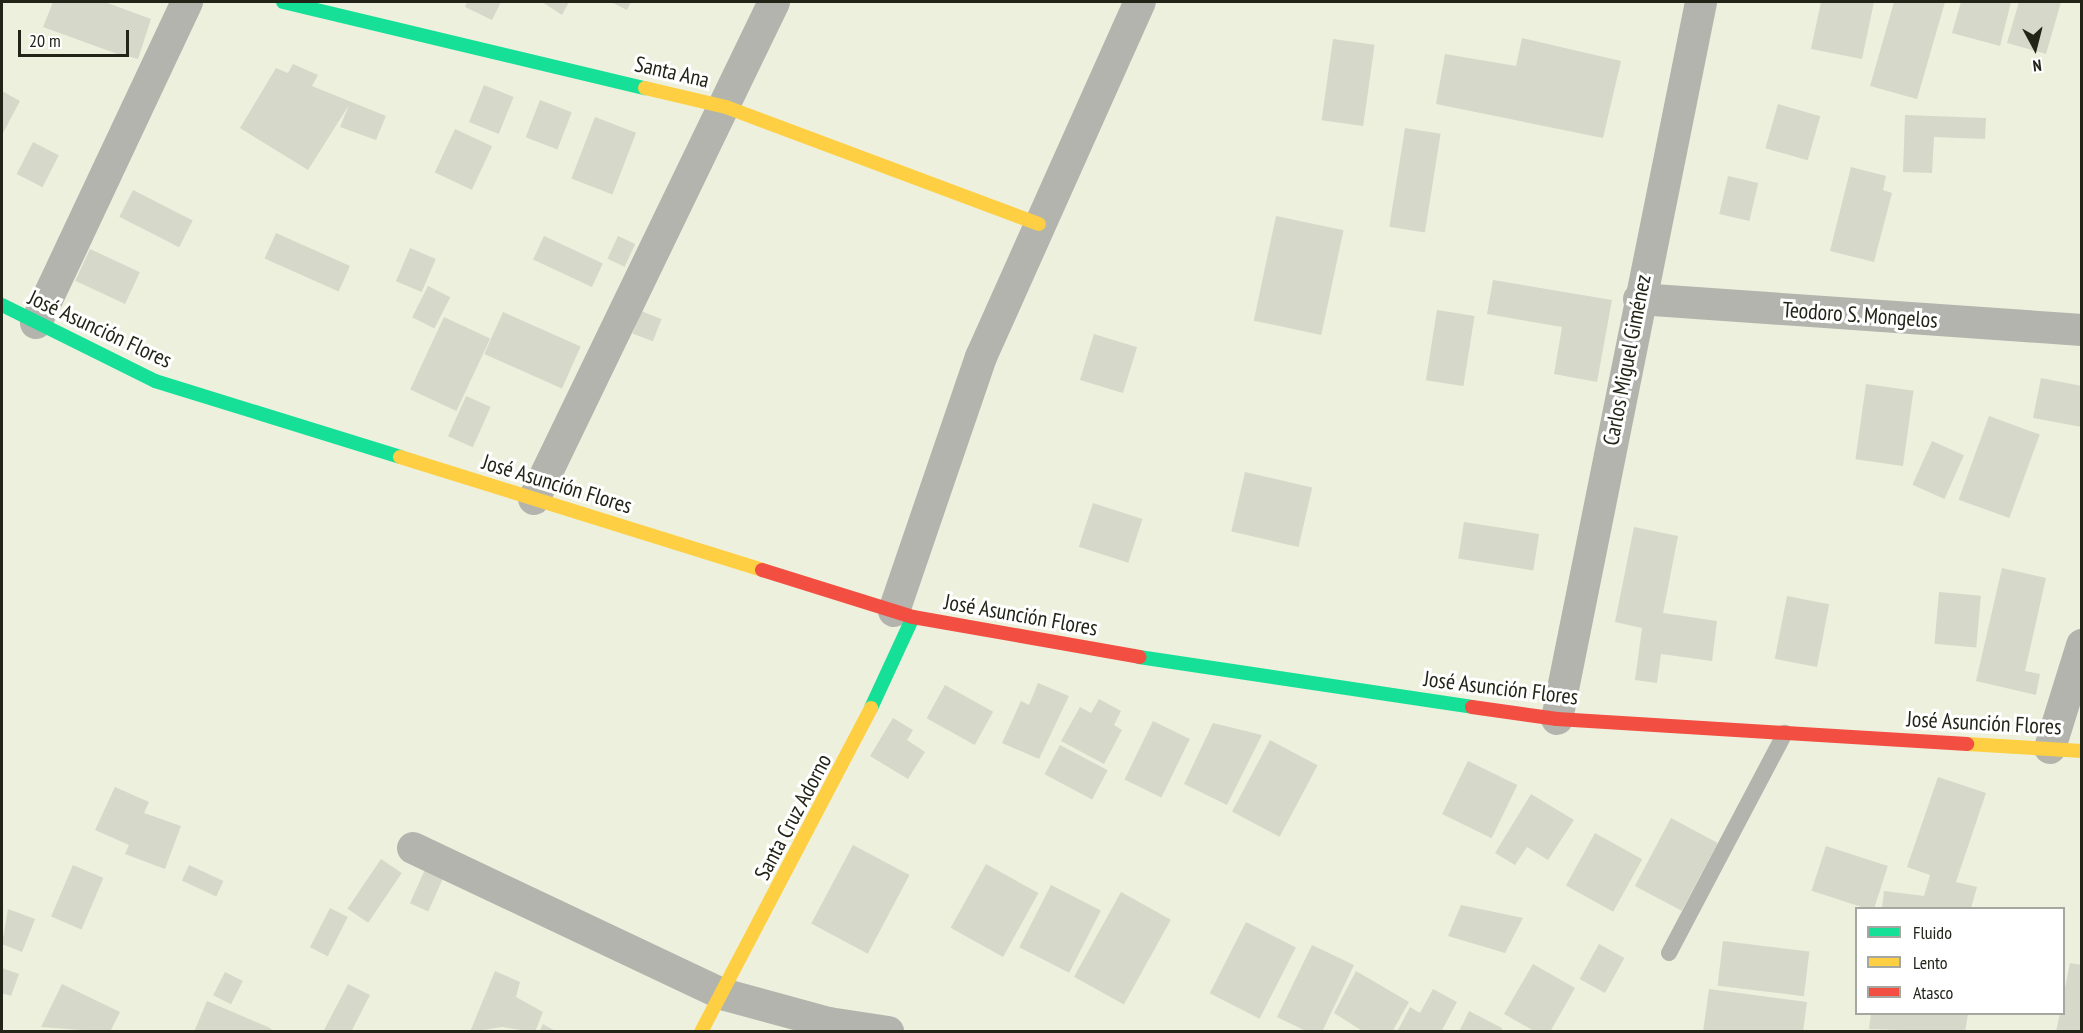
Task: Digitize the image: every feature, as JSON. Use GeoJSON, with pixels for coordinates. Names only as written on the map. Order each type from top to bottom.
{"type":"FeatureCollection","features":[{"type":"Feature","properties":{"kind":"street"},"geometry":{"type":"LineString","coordinates":[[36,323],[187,2]]}},
{"type":"Feature","properties":{"kind":"street","name":"Santa Ana"},"geometry":{"type":"LineString","coordinates":[[283,2],[726,107],[1039,224]]}},
{"type":"Feature","properties":{"kind":"street"},"geometry":{"type":"LineString","coordinates":[[534,499],[726,107],[774,2]]}},
{"type":"Feature","properties":{"kind":"street"},"geometry":{"type":"LineString","coordinates":[[903,614],[981,357],[1140,2]]}},
{"type":"Feature","properties":{"kind":"street","name":"Carlos Miguel Giménez"},"geometry":{"type":"LineString","coordinates":[[1557,719],[1639,299],[1701,2]]}},
{"type":"Feature","properties":{"kind":"street","name":"Teodoro S. Mongelos"},"geometry":{"type":"LineString","coordinates":[[1639,299],[2082,330]]}},
{"type":"Feature","properties":{"kind":"street","name":"José Asunción Flores"},"geometry":{"type":"LineString","coordinates":[[2,305],[155,381],[903,614],[1201,668],[1557,719],[2082,751]]}},
{"type":"Feature","properties":{"kind":"street","name":"Santa Cruz Adorno"},"geometry":{"type":"LineString","coordinates":[[701,1032],[840,775],[903,614]]}},
{"type":"Feature","properties":{"kind":"street"},"geometry":{"type":"LineString","coordinates":[[2050,748],[2082,645]]}},
{"type":"Feature","properties":{"kind":"street"},"geometry":{"type":"LineString","coordinates":[[413,848],[722,994],[829,1023],[888,1032]]}},
{"type":"Feature","properties":{"kind":"lane"},"geometry":{"type":"LineString","coordinates":[[1668,953],[1785,733]]}},
{"type":"Feature","properties":{"kind":"building"},"geometry":{"type":"Polygon","coordinates":[[[53,2],[105,2],[151,19],[138,59],[124,55],[126,47],[123,56],[43,27],[53,2]]]}},
{"type":"Feature","properties":{"kind":"building"},"geometry":{"type":"Polygon","coordinates":[[[467,2],[501,2],[492,20],[465,7],[467,2]]]}},
{"type":"Feature","properties":{"kind":"building"},"geometry":{"type":"Polygon","coordinates":[[[542,2],[569,2],[562,15],[542,2]]]}},
{"type":"Feature","properties":{"kind":"building"},"geometry":{"type":"Polygon","coordinates":[[[611,2],[631,2],[627,10],[611,2]]]}},
{"type":"Feature","properties":{"kind":"building"},"geometry":{"type":"Polygon","coordinates":[[[1821,2],[1874,2],[1862,59],[1811,49],[1821,2]]]}},
{"type":"Feature","properties":{"kind":"building"},"geometry":{"type":"Polygon","coordinates":[[[1894,2],[1945,2],[1917,99],[1870,86],[1894,2]]]}},
{"type":"Feature","properties":{"kind":"building"},"geometry":{"type":"Polygon","coordinates":[[[1961,2],[2011,2],[2000,46],[1952,33],[1961,2]]]}},
{"type":"Feature","properties":{"kind":"building"},"geometry":{"type":"Polygon","coordinates":[[[2019,2],[2061,2],[2046,54],[2007,43],[2019,2]]]}},
{"type":"Feature","properties":{"kind":"building"},"geometry":{"type":"Polygon","coordinates":[[[1522,38],[1621,61],[1603,138],[1436,104],[1445,54],[1516,66],[1522,38]]]}},
{"type":"Feature","properties":{"kind":"building"},"geometry":{"type":"Polygon","coordinates":[[[1333,39],[1375,45],[1363,126],[1322,120],[1333,39]]]}},
{"type":"Feature","properties":{"kind":"building"},"geometry":{"type":"Polygon","coordinates":[[[293,64],[318,75],[312,86],[386,116],[376,140],[340,127],[349,105],[308,170],[240,128],[276,68],[288,73],[293,64]]]}},
{"type":"Feature","properties":{"kind":"building"},"geometry":{"type":"Polygon","coordinates":[[[484,85],[514,97],[499,134],[469,122],[484,85]]]}},
{"type":"Feature","properties":{"kind":"building"},"geometry":{"type":"Polygon","coordinates":[[[2,91],[20,101],[3,133],[2,132],[2,91]]]}},
{"type":"Feature","properties":{"kind":"building"},"geometry":{"type":"Polygon","coordinates":[[[540,100],[572,112],[557,150],[526,137],[540,100]]]}},
{"type":"Feature","properties":{"kind":"building"},"geometry":{"type":"Polygon","coordinates":[[[1778,104],[1820,116],[1808,160],[1765,148],[1778,104]]]}},
{"type":"Feature","properties":{"kind":"building"},"geometry":{"type":"Polygon","coordinates":[[[1905,115],[1986,118],[1985,139],[1934,137],[1932,173],[1903,172],[1905,115]]]}},
{"type":"Feature","properties":{"kind":"building"},"geometry":{"type":"Polygon","coordinates":[[[595,117],[636,133],[612,194],[571,179],[595,117]]]}},
{"type":"Feature","properties":{"kind":"building"},"geometry":{"type":"Polygon","coordinates":[[[1405,128],[1441,134],[1425,232],[1389,227],[1405,128]]]}},
{"type":"Feature","properties":{"kind":"building"},"geometry":{"type":"Polygon","coordinates":[[[455,129],[492,146],[472,190],[435,173],[455,129]]]}},
{"type":"Feature","properties":{"kind":"building"},"geometry":{"type":"Polygon","coordinates":[[[33,142],[59,155],[42,187],[17,174],[33,142]]]}},
{"type":"Feature","properties":{"kind":"building"},"geometry":{"type":"Polygon","coordinates":[[[1851,167],[1886,176],[1883,190],[1892,193],[1874,262],[1830,251],[1851,167]]]}},
{"type":"Feature","properties":{"kind":"building"},"geometry":{"type":"Polygon","coordinates":[[[1728,176],[1758,183],[1749,221],[1719,214],[1728,176]]]}},
{"type":"Feature","properties":{"kind":"building"},"geometry":{"type":"Polygon","coordinates":[[[133,190],[193,220],[179,247],[119,217],[133,190]]]}},
{"type":"Feature","properties":{"kind":"building"},"geometry":{"type":"Polygon","coordinates":[[[1276,216],[1343,230],[1321,335],[1254,321],[1276,216]]]}},
{"type":"Feature","properties":{"kind":"building"},"geometry":{"type":"Polygon","coordinates":[[[276,233],[350,266],[339,292],[265,259],[276,233]]]}},
{"type":"Feature","properties":{"kind":"building"},"geometry":{"type":"Polygon","coordinates":[[[544,236],[603,263],[592,287],[533,260],[544,236]]]}},
{"type":"Feature","properties":{"kind":"building"},"geometry":{"type":"Polygon","coordinates":[[[618,236],[635,244],[625,267],[607,259],[618,236]]]}},
{"type":"Feature","properties":{"kind":"building"},"geometry":{"type":"Polygon","coordinates":[[[410,248],[436,259],[422,292],[396,281],[410,248]]]}},
{"type":"Feature","properties":{"kind":"building"},"geometry":{"type":"Polygon","coordinates":[[[90,249],[140,272],[125,304],[75,281],[90,249]]]}},
{"type":"Feature","properties":{"kind":"building"},"geometry":{"type":"Polygon","coordinates":[[[1493,280],[1612,300],[1597,382],[1554,374],[1562,327],[1487,314],[1493,280]]]}},
{"type":"Feature","properties":{"kind":"building"},"geometry":{"type":"Polygon","coordinates":[[[428,286],[450,297],[434,329],[412,317],[428,286]]]}},
{"type":"Feature","properties":{"kind":"building"},"geometry":{"type":"Polygon","coordinates":[[[1437,310],[1475,316],[1463,386],[1426,380],[1437,310]]]}},
{"type":"Feature","properties":{"kind":"building"},"geometry":{"type":"Polygon","coordinates":[[[641,311],[662,319],[653,341],[632,333],[641,311]]]}},
{"type":"Feature","properties":{"kind":"building"},"geometry":{"type":"Polygon","coordinates":[[[503,312],[581,347],[562,389],[484,354],[503,312]]]}},
{"type":"Feature","properties":{"kind":"building"},"geometry":{"type":"Polygon","coordinates":[[[444,317],[490,339],[456,411],[410,390],[444,317]]]}},
{"type":"Feature","properties":{"kind":"building"},"geometry":{"type":"Polygon","coordinates":[[[1094,334],[1137,347],[1123,393],[1080,380],[1094,334]]]}},
{"type":"Feature","properties":{"kind":"building"},"geometry":{"type":"Polygon","coordinates":[[[2041,378],[2082,386],[2082,427],[2033,418],[2041,378]]]}},
{"type":"Feature","properties":{"kind":"building"},"geometry":{"type":"Polygon","coordinates":[[[1866,384],[1914,391],[1903,466],[1855,459],[1866,384]]]}},
{"type":"Feature","properties":{"kind":"building"},"geometry":{"type":"Polygon","coordinates":[[[466,396],[491,407],[473,447],[448,436],[466,396]]]}},
{"type":"Feature","properties":{"kind":"building"},"geometry":{"type":"Polygon","coordinates":[[[1989,416],[2040,434],[2009,518],[1959,500],[1989,416]]]}},
{"type":"Feature","properties":{"kind":"building"},"geometry":{"type":"Polygon","coordinates":[[[1932,441],[1964,455],[1944,499],[1912,485],[1932,441]]]}},
{"type":"Feature","properties":{"kind":"building"},"geometry":{"type":"Polygon","coordinates":[[[1245,472],[1312,488],[1299,547],[1231,531],[1245,472]]]}},
{"type":"Feature","properties":{"kind":"building"},"geometry":{"type":"Polygon","coordinates":[[[1093,503],[1142,519],[1128,563],[1079,547],[1093,503]]]}},
{"type":"Feature","properties":{"kind":"building"},"geometry":{"type":"Polygon","coordinates":[[[1464,522],[1539,534],[1533,570],[1458,559],[1464,522]]]}},
{"type":"Feature","properties":{"kind":"building"},"geometry":{"type":"Polygon","coordinates":[[[1634,527],[1678,536],[1663,613],[1717,621],[1712,661],[1661,654],[1657,683],[1635,680],[1642,628],[1615,622],[1634,527]]]}},
{"type":"Feature","properties":{"kind":"building"},"geometry":{"type":"Polygon","coordinates":[[[2002,568],[2046,578],[2025,671],[2040,674],[2036,695],[1976,681],[2002,568]]]}},
{"type":"Feature","properties":{"kind":"building"},"geometry":{"type":"Polygon","coordinates":[[[1939,592],[1981,596],[1976,647],[1934,644],[1939,592]]]}},
{"type":"Feature","properties":{"kind":"building"},"geometry":{"type":"Polygon","coordinates":[[[1787,596],[1829,604],[1817,667],[1775,659],[1787,596]]]}},
{"type":"Feature","properties":{"kind":"building"},"geometry":{"type":"Polygon","coordinates":[[[1038,683],[1069,696],[1039,759],[1002,743],[1021,701],[1029,705],[1038,683]]]}},
{"type":"Feature","properties":{"kind":"building"},"geometry":{"type":"Polygon","coordinates":[[[945,685],[993,712],[975,745],[927,718],[945,685]]]}},
{"type":"Feature","properties":{"kind":"building"},"geometry":{"type":"Polygon","coordinates":[[[1099,699],[1121,711],[1114,725],[1122,730],[1104,764],[1061,741],[1080,707],[1091,713],[1099,699]]]}},
{"type":"Feature","properties":{"kind":"building"},"geometry":{"type":"Polygon","coordinates":[[[893,718],[913,730],[907,740],[925,752],[908,779],[870,756],[893,718]]]}},
{"type":"Feature","properties":{"kind":"building"},"geometry":{"type":"Polygon","coordinates":[[[1153,721],[1190,739],[1161,797],[1125,779],[1153,721]]]}},
{"type":"Feature","properties":{"kind":"building"},"geometry":{"type":"Polygon","coordinates":[[[1213,723],[1262,735],[1227,805],[1184,784],[1213,723]]]}},
{"type":"Feature","properties":{"kind":"building"},"geometry":{"type":"Polygon","coordinates":[[[1270,740],[1318,765],[1280,837],[1232,812],[1270,740]]]}},
{"type":"Feature","properties":{"kind":"building"},"geometry":{"type":"Polygon","coordinates":[[[1060,745],[1108,770],[1092,799],[1045,774],[1060,745]]]}},
{"type":"Feature","properties":{"kind":"building"},"geometry":{"type":"Polygon","coordinates":[[[1468,761],[1517,785],[1492,838],[1442,814],[1468,761]]]}},
{"type":"Feature","properties":{"kind":"building"},"geometry":{"type":"Polygon","coordinates":[[[1938,777],[1986,793],[1956,882],[1977,887],[1971,907],[1882,907],[1884,891],[1924,896],[1930,875],[1907,867],[1938,777]]]}},
{"type":"Feature","properties":{"kind":"building"},"geometry":{"type":"Polygon","coordinates":[[[115,787],[149,802],[144,813],[181,826],[165,869],[125,854],[129,845],[95,830],[115,787]]]}},
{"type":"Feature","properties":{"kind":"building"},"geometry":{"type":"Polygon","coordinates":[[[1531,794],[1574,820],[1548,860],[1527,847],[1515,865],[1495,853],[1531,794]]]}},
{"type":"Feature","properties":{"kind":"building"},"geometry":{"type":"Polygon","coordinates":[[[1671,818],[1718,843],[1682,911],[1635,886],[1671,818]]]}},
{"type":"Feature","properties":{"kind":"building"},"geometry":{"type":"Polygon","coordinates":[[[1595,833],[1642,859],[1613,912],[1566,885],[1595,833]]]}},
{"type":"Feature","properties":{"kind":"building"},"geometry":{"type":"Polygon","coordinates":[[[853,845],[910,875],[868,954],[811,924],[853,845]]]}},
{"type":"Feature","properties":{"kind":"building"},"geometry":{"type":"Polygon","coordinates":[[[1826,846],[1888,866],[1875,907],[1862,907],[1811,891],[1826,846]]]}},
{"type":"Feature","properties":{"kind":"building"},"geometry":{"type":"Polygon","coordinates":[[[381,859],[402,873],[368,923],[347,909],[381,859]]]}},
{"type":"Feature","properties":{"kind":"building"},"geometry":{"type":"Polygon","coordinates":[[[986,864],[1038,893],[1003,957],[951,928],[986,864]]]}},
{"type":"Feature","properties":{"kind":"building"},"geometry":{"type":"Polygon","coordinates":[[[73,865],[103,878],[81,929],[51,917],[73,865]]]}},
{"type":"Feature","properties":{"kind":"building"},"geometry":{"type":"Polygon","coordinates":[[[189,865],[223,881],[216,896],[182,880],[189,865]]]}},
{"type":"Feature","properties":{"kind":"building"},"geometry":{"type":"Polygon","coordinates":[[[427,865],[445,873],[428,912],[410,903],[427,865]]]}},
{"type":"Feature","properties":{"kind":"building"},"geometry":{"type":"Polygon","coordinates":[[[1051,885],[1101,910],[1069,973],[1019,947],[1051,885]]]}},
{"type":"Feature","properties":{"kind":"building"},"geometry":{"type":"Polygon","coordinates":[[[1121,892],[1171,920],[1124,1004],[1074,977],[1121,892]]]}},
{"type":"Feature","properties":{"kind":"building"},"geometry":{"type":"Polygon","coordinates":[[[1461,905],[1523,918],[1505,953],[1448,936],[1461,905]]]}},
{"type":"Feature","properties":{"kind":"building"},"geometry":{"type":"Polygon","coordinates":[[[330,908],[348,917],[328,956],[310,947],[330,908]]]}},
{"type":"Feature","properties":{"kind":"building"},"geometry":{"type":"Polygon","coordinates":[[[8,909],[35,919],[22,952],[2,944],[8,909]]]}},
{"type":"Feature","properties":{"kind":"building"},"geometry":{"type":"Polygon","coordinates":[[[1246,922],[1296,947],[1260,1019],[1210,993],[1246,922]]]}},
{"type":"Feature","properties":{"kind":"building"},"geometry":{"type":"Polygon","coordinates":[[[1723,941],[1809,952],[1804,996],[1718,986],[1723,941]]]}},
{"type":"Feature","properties":{"kind":"building"},"geometry":{"type":"Polygon","coordinates":[[[1599,944],[1624,958],[1605,993],[1580,979],[1599,944]]]}},
{"type":"Feature","properties":{"kind":"building"},"geometry":{"type":"Polygon","coordinates":[[[1312,945],[1354,965],[1322,1032],[1308,1032],[1277,1017],[1312,945]]]}},
{"type":"Feature","properties":{"kind":"building"},"geometry":{"type":"Polygon","coordinates":[[[2070,963],[2082,965],[2082,1032],[2056,1032],[2059,1015],[2065,1015],[2065,988],[2070,963]]]}},
{"type":"Feature","properties":{"kind":"building"},"geometry":{"type":"Polygon","coordinates":[[[1533,964],[1575,988],[1550,1032],[1536,1032],[1504,1014],[1533,964]]]}},
{"type":"Feature","properties":{"kind":"building"},"geometry":{"type":"Polygon","coordinates":[[[2,968],[19,974],[11,996],[2,993],[2,968]]]}},
{"type":"Feature","properties":{"kind":"building"},"geometry":{"type":"Polygon","coordinates":[[[495,971],[520,982],[516,997],[543,1012],[535,1032],[502,1027],[470,1032],[495,971]]]}},
{"type":"Feature","properties":{"kind":"building"},"geometry":{"type":"Polygon","coordinates":[[[1356,971],[1409,1002],[1392,1032],[1364,1032],[1334,1013],[1356,971]]]}},
{"type":"Feature","properties":{"kind":"building"},"geometry":{"type":"Polygon","coordinates":[[[225,972],[243,981],[231,1004],[213,995],[225,972]]]}},
{"type":"Feature","properties":{"kind":"building"},"geometry":{"type":"Polygon","coordinates":[[[62,984],[120,1012],[110,1032],[41,1027],[62,984]]]}},
{"type":"Feature","properties":{"kind":"building"},"geometry":{"type":"Polygon","coordinates":[[[348,984],[370,995],[351,1032],[323,1032],[348,984]]]}},
{"type":"Feature","properties":{"kind":"building"},"geometry":{"type":"Polygon","coordinates":[[[1433,989],[1457,1002],[1441,1032],[1397,1032],[1410,1007],[1420,1013],[1433,989]]]}},
{"type":"Feature","properties":{"kind":"building"},"geometry":{"type":"Polygon","coordinates":[[[1709,989],[1807,1002],[1803,1032],[1703,1032],[1709,989]]]}},
{"type":"Feature","properties":{"kind":"building"},"geometry":{"type":"Polygon","coordinates":[[[207,1001],[268,1027],[275,1032],[194,1032],[207,1001]]]}},
{"type":"Feature","properties":{"kind":"building"},"geometry":{"type":"Polygon","coordinates":[[[1469,1011],[1502,1028],[1501,1032],[1459,1032],[1469,1011]]]}},
{"type":"Feature","properties":{"kind":"building"},"geometry":{"type":"Polygon","coordinates":[[[1871,1015],[1968,1015],[1965,1032],[1869,1029],[1871,1015]]]}},
{"type":"Feature","properties":{"kind":"building"},"geometry":{"type":"Polygon","coordinates":[[[543,1024],[557,1032],[539,1032],[543,1024]]]}},
{"type":"Feature","properties":{"kind":"traffic: fast"},"geometry":{"type":"LineString","coordinates":[[283,2],[645,88]]}},
{"type":"Feature","properties":{"kind":"traffic: fast"},"geometry":{"type":"LineString","coordinates":[[2,305],[155,381],[400,457]]}},
{"type":"Feature","properties":{"kind":"traffic: fast"},"geometry":{"type":"LineString","coordinates":[[871,708],[913,617]]}},
{"type":"Feature","properties":{"kind":"traffic: fast"},"geometry":{"type":"LineString","coordinates":[[1139,657],[1472,707]]}},
{"type":"Feature","properties":{"kind":"traffic: slow"},"geometry":{"type":"LineString","coordinates":[[645,88],[726,107],[1039,224]]}},
{"type":"Feature","properties":{"kind":"traffic: slow"},"geometry":{"type":"LineString","coordinates":[[400,457],[762,570]]}},
{"type":"Feature","properties":{"kind":"traffic: slow"},"geometry":{"type":"LineString","coordinates":[[701,1032],[871,708]]}},
{"type":"Feature","properties":{"kind":"traffic: slow"},"geometry":{"type":"LineString","coordinates":[[1967,744],[2082,751]]}},
{"type":"Feature","properties":{"kind":"traffic: jam"},"geometry":{"type":"LineString","coordinates":[[762,570],[913,617],[1139,657]]}},
{"type":"Feature","properties":{"kind":"traffic: jam"},"geometry":{"type":"LineString","coordinates":[[1472,707],[1557,719],[1967,744]]}}]}
